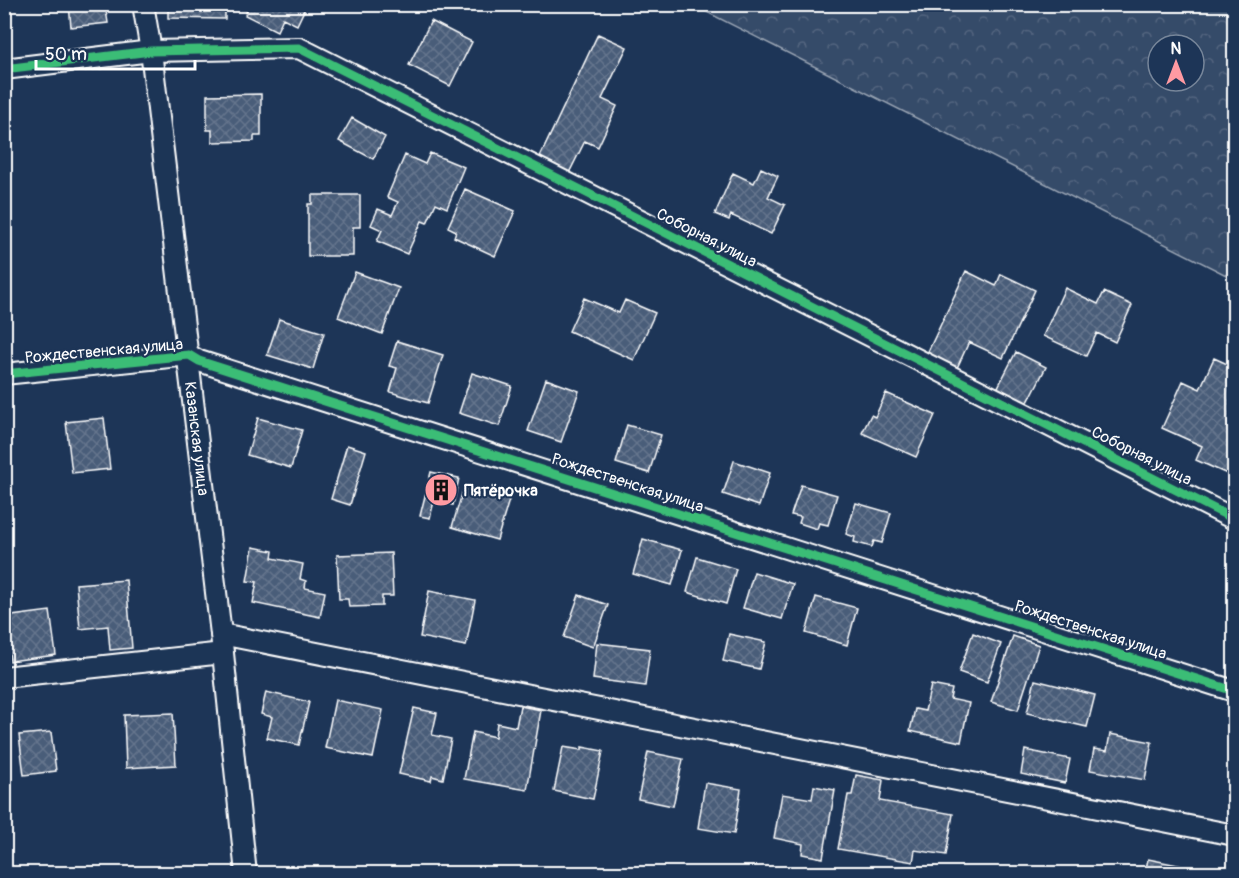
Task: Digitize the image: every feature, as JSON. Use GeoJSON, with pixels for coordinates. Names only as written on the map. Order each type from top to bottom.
{"type":"FeatureCollection","features":[{"type":"Feature","properties":{"kind":"street","name":"Казанская улица"},"geometry":{"type":"LineString","coordinates":[[143,4],[151,51],[189,355],[246,873]]}},
{"type":"Feature","properties":{"kind":"street","name":"Соборная улица"},"geometry":{"type":"LineString","coordinates":[[4,69],[151,51],[299,48],[1234,519]]}},
{"type":"Feature","properties":{"kind":"street","name":"Рождественская улица"},"geometry":{"type":"LineString","coordinates":[[4,374],[189,355],[199,361],[1234,691]]}},
{"type":"Feature","properties":{"kind":"street"},"geometry":{"type":"LineString","coordinates":[[4,677],[222,644],[1234,835]]}},
{"type":"Feature","properties":{"kind":"green space"},"geometry":{"type":"Polygon","coordinates":[[[693,5],[1234,5],[1234,279],[693,5]]]}},
{"type":"Feature","properties":{"kind":"building"},"geometry":{"type":"Polygon","coordinates":[[[69,4],[105,4],[108,23],[71,27],[69,4]]]}},
{"type":"Feature","properties":{"kind":"building"},"geometry":{"type":"Polygon","coordinates":[[[168,4],[225,4],[225,19],[168,18],[168,4]]]}},
{"type":"Feature","properties":{"kind":"building"},"geometry":{"type":"Polygon","coordinates":[[[250,4],[307,4],[297,25],[283,18],[277,31],[245,15],[250,4]]]}},
{"type":"Feature","properties":{"kind":"building"},"geometry":{"type":"Polygon","coordinates":[[[431,21],[472,42],[450,86],[409,65],[431,21]]]}},
{"type":"Feature","properties":{"kind":"building"},"geometry":{"type":"Polygon","coordinates":[[[598,34],[627,47],[602,99],[617,106],[598,147],[585,141],[569,173],[539,159],[598,34]]]}},
{"type":"Feature","properties":{"kind":"building"},"geometry":{"type":"Polygon","coordinates":[[[261,94],[261,136],[254,136],[254,141],[212,142],[212,130],[207,130],[207,95],[261,94]]]}},
{"type":"Feature","properties":{"kind":"building"},"geometry":{"type":"Polygon","coordinates":[[[352,118],[385,137],[373,159],[339,141],[352,118]]]}},
{"type":"Feature","properties":{"kind":"building"},"geometry":{"type":"Polygon","coordinates":[[[430,153],[464,167],[447,208],[436,203],[427,223],[422,221],[407,254],[377,241],[382,230],[371,225],[378,209],[392,215],[398,202],[387,197],[405,155],[425,164],[430,153]]]}},
{"type":"Feature","properties":{"kind":"building"},"geometry":{"type":"Polygon","coordinates":[[[761,168],[778,176],[768,197],[785,205],[771,234],[731,215],[729,220],[715,214],[733,173],[754,183],[761,168]]]}},
{"type":"Feature","properties":{"kind":"building"},"geometry":{"type":"Polygon","coordinates":[[[465,189],[515,211],[495,256],[454,237],[456,231],[448,227],[465,189]]]}},
{"type":"Feature","properties":{"kind":"building"},"geometry":{"type":"Polygon","coordinates":[[[312,195],[360,195],[360,227],[353,227],[353,256],[308,256],[308,204],[312,204],[312,195]]]}},
{"type":"Feature","properties":{"kind":"building"},"geometry":{"type":"Polygon","coordinates":[[[966,271],[996,286],[1001,274],[1035,290],[1003,358],[969,342],[956,370],[926,356],[966,271]]]}},
{"type":"Feature","properties":{"kind":"building"},"geometry":{"type":"Polygon","coordinates":[[[355,272],[399,288],[382,334],[338,317],[355,272]]]}},
{"type":"Feature","properties":{"kind":"building"},"geometry":{"type":"Polygon","coordinates":[[[1065,288],[1098,304],[1104,292],[1132,305],[1115,342],[1097,333],[1086,356],[1043,336],[1065,288]]]}},
{"type":"Feature","properties":{"kind":"building"},"geometry":{"type":"Polygon","coordinates":[[[584,298],[619,313],[625,300],[655,313],[634,360],[569,331],[584,298]]]}},
{"type":"Feature","properties":{"kind":"building"},"geometry":{"type":"Polygon","coordinates":[[[279,319],[324,333],[313,369],[267,355],[279,319]]]}},
{"type":"Feature","properties":{"kind":"building"},"geometry":{"type":"Polygon","coordinates":[[[397,341],[443,355],[428,403],[390,392],[397,368],[389,366],[397,341]]]}},
{"type":"Feature","properties":{"kind":"building"},"geometry":{"type":"Polygon","coordinates":[[[1016,352],[1046,367],[1027,404],[997,389],[1016,352]]]}},
{"type":"Feature","properties":{"kind":"building"},"geometry":{"type":"Polygon","coordinates":[[[1214,358],[1234,367],[1234,477],[1196,460],[1202,446],[1162,428],[1183,381],[1200,389],[1214,358]]]}},
{"type":"Feature","properties":{"kind":"building"},"geometry":{"type":"Polygon","coordinates":[[[472,373],[512,386],[499,426],[459,413],[472,373]]]}},
{"type":"Feature","properties":{"kind":"building"},"geometry":{"type":"Polygon","coordinates":[[[546,379],[579,391],[561,442],[528,431],[546,379]]]}},
{"type":"Feature","properties":{"kind":"building"},"geometry":{"type":"Polygon","coordinates":[[[886,393],[935,415],[916,457],[862,433],[871,415],[875,417],[886,393]]]}},
{"type":"Feature","properties":{"kind":"building"},"geometry":{"type":"Polygon","coordinates":[[[104,418],[110,469],[72,473],[66,422],[104,418]]]}},
{"type":"Feature","properties":{"kind":"building"},"geometry":{"type":"Polygon","coordinates":[[[258,418],[302,430],[291,468],[247,455],[258,418]]]}},
{"type":"Feature","properties":{"kind":"building"},"geometry":{"type":"Polygon","coordinates":[[[627,425],[661,435],[649,473],[616,463],[627,425]]]}},
{"type":"Feature","properties":{"kind":"building"},"geometry":{"type":"Polygon","coordinates":[[[347,445],[366,451],[350,505],[331,499],[347,445]]]}},
{"type":"Feature","properties":{"kind":"building"},"geometry":{"type":"Polygon","coordinates":[[[734,461],[770,473],[759,506],[723,494],[734,461]]]}},
{"type":"Feature","properties":{"kind":"building","name":"Пятёрочка"},"geometry":{"type":"Polygon","coordinates":[[[431,472],[459,478],[453,505],[434,501],[430,518],[420,516],[431,472]]]}},
{"type":"Feature","properties":{"kind":"building"},"geometry":{"type":"Polygon","coordinates":[[[801,485],[837,495],[828,525],[819,523],[817,529],[799,523],[801,517],[791,515],[801,485]]]}},
{"type":"Feature","properties":{"kind":"building"},"geometry":{"type":"Polygon","coordinates":[[[464,487],[509,500],[497,540],[452,527],[464,487]]]}},
{"type":"Feature","properties":{"kind":"building"},"geometry":{"type":"Polygon","coordinates":[[[856,503],[891,513],[882,543],[874,541],[872,547],[854,542],[855,537],[846,534],[856,503]]]}},
{"type":"Feature","properties":{"kind":"building"},"geometry":{"type":"Polygon","coordinates":[[[643,539],[682,550],[672,585],[633,574],[643,539]]]}},
{"type":"Feature","properties":{"kind":"building"},"geometry":{"type":"Polygon","coordinates":[[[253,547],[273,551],[272,558],[303,564],[300,579],[306,581],[305,588],[325,592],[320,617],[253,603],[257,582],[247,581],[253,547]]]}},
{"type":"Feature","properties":{"kind":"building"},"geometry":{"type":"Polygon","coordinates":[[[391,553],[393,596],[382,596],[382,606],[349,607],[348,599],[339,599],[337,555],[391,553]]]}},
{"type":"Feature","properties":{"kind":"building"},"geometry":{"type":"Polygon","coordinates":[[[697,557],[736,569],[726,604],[687,592],[697,557]]]}},
{"type":"Feature","properties":{"kind":"building"},"geometry":{"type":"Polygon","coordinates":[[[754,572],[793,584],[782,619],[743,608],[754,572]]]}},
{"type":"Feature","properties":{"kind":"building"},"geometry":{"type":"Polygon","coordinates":[[[126,580],[132,648],[110,650],[108,626],[80,629],[76,584],[126,580]]]}},
{"type":"Feature","properties":{"kind":"building"},"geometry":{"type":"Polygon","coordinates":[[[429,591],[475,600],[466,646],[420,637],[429,591]]]}},
{"type":"Feature","properties":{"kind":"building"},"geometry":{"type":"Polygon","coordinates":[[[579,595],[608,605],[593,647],[564,637],[579,595]]]}},
{"type":"Feature","properties":{"kind":"building"},"geometry":{"type":"Polygon","coordinates":[[[816,597],[857,608],[847,645],[806,633],[816,597]]]}},
{"type":"Feature","properties":{"kind":"building"},"geometry":{"type":"Polygon","coordinates":[[[50,611],[56,655],[10,661],[4,617],[50,611]]]}},
{"type":"Feature","properties":{"kind":"building"},"geometry":{"type":"Polygon","coordinates":[[[973,633],[1001,644],[987,682],[959,672],[973,633]]]}},
{"type":"Feature","properties":{"kind":"building"},"geometry":{"type":"Polygon","coordinates":[[[729,634],[766,642],[759,669],[723,661],[729,634]]]}},
{"type":"Feature","properties":{"kind":"building"},"geometry":{"type":"Polygon","coordinates":[[[1013,636],[1039,645],[1018,710],[991,702],[1013,636]]]}},
{"type":"Feature","properties":{"kind":"building"},"geometry":{"type":"Polygon","coordinates":[[[597,643],[650,649],[645,686],[593,679],[597,643]]]}},
{"type":"Feature","properties":{"kind":"building"},"geometry":{"type":"Polygon","coordinates":[[[1035,680],[1095,695],[1087,727],[1027,713],[1035,680]]]}},
{"type":"Feature","properties":{"kind":"building"},"geometry":{"type":"Polygon","coordinates":[[[931,685],[952,689],[950,699],[969,703],[961,742],[910,731],[915,709],[925,711],[931,685]]]}},
{"type":"Feature","properties":{"kind":"building"},"geometry":{"type":"Polygon","coordinates":[[[266,692],[309,702],[299,745],[267,738],[272,717],[261,714],[266,692]]]}},
{"type":"Feature","properties":{"kind":"building"},"geometry":{"type":"Polygon","coordinates":[[[335,700],[383,710],[373,758],[325,748],[335,700]]]}},
{"type":"Feature","properties":{"kind":"building"},"geometry":{"type":"Polygon","coordinates":[[[520,706],[541,710],[527,790],[464,779],[473,732],[495,737],[497,723],[516,727],[520,706]]]}},
{"type":"Feature","properties":{"kind":"building"},"geometry":{"type":"Polygon","coordinates":[[[414,708],[437,713],[432,735],[451,739],[443,779],[432,776],[431,781],[399,774],[414,708]]]}},
{"type":"Feature","properties":{"kind":"building"},"geometry":{"type":"Polygon","coordinates":[[[173,713],[176,765],[126,768],[124,715],[173,713]]]}},
{"type":"Feature","properties":{"kind":"building"},"geometry":{"type":"Polygon","coordinates":[[[51,732],[56,771],[24,775],[19,735],[51,732]]]}},
{"type":"Feature","properties":{"kind":"building"},"geometry":{"type":"Polygon","coordinates":[[[1110,734],[1152,742],[1145,780],[1090,770],[1094,749],[1107,751],[1110,734]]]}},
{"type":"Feature","properties":{"kind":"building"},"geometry":{"type":"Polygon","coordinates":[[[563,747],[582,750],[582,747],[603,751],[593,799],[554,791],[563,747]]]}},
{"type":"Feature","properties":{"kind":"building"},"geometry":{"type":"Polygon","coordinates":[[[1025,750],[1070,759],[1065,783],[1021,774],[1025,750]]]}},
{"type":"Feature","properties":{"kind":"building"},"geometry":{"type":"Polygon","coordinates":[[[648,752],[683,759],[673,806],[638,799],[648,752]]]}},
{"type":"Feature","properties":{"kind":"building"},"geometry":{"type":"Polygon","coordinates":[[[856,775],[883,780],[880,801],[953,814],[946,855],[915,850],[913,862],[838,849],[848,795],[852,795],[856,775]]]}},
{"type":"Feature","properties":{"kind":"building"},"geometry":{"type":"Polygon","coordinates":[[[705,783],[741,789],[734,834],[698,828],[705,783]]]}},
{"type":"Feature","properties":{"kind":"building"},"geometry":{"type":"Polygon","coordinates":[[[814,786],[835,790],[823,858],[802,854],[803,844],[774,838],[782,794],[812,799],[814,786]]]}},
{"type":"Feature","properties":{"kind":"building"},"geometry":{"type":"Polygon","coordinates":[[[1148,859],[1193,868],[1192,874],[1145,874],[1148,859]]]}},
{"type":"Feature","properties":{"kind":"cycle path"},"geometry":{"type":"LineString","coordinates":[[4,69],[151,51],[299,48],[1234,519]]}},
{"type":"Feature","properties":{"kind":"cycle path"},"geometry":{"type":"LineString","coordinates":[[4,374],[189,355],[199,361],[1234,691]]}},
{"type":"Feature","properties":{"kind":"place","name":"Пятёрочка"},"geometry":{"type":"Point","coordinates":[441,490]}}]}
